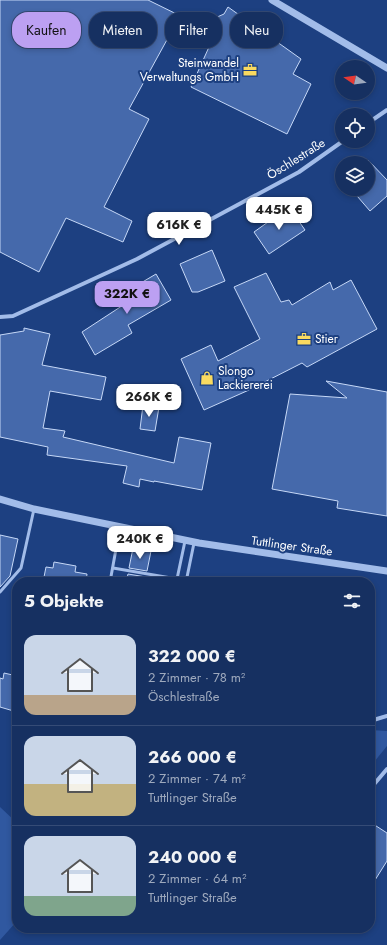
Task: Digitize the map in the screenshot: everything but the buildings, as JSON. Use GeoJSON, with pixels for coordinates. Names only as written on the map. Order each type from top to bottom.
{"type":"FeatureCollection","features":[{"type":"Feature","properties":{"kind":"street"},"geometry":{"type":"LineString","coordinates":[[272,0],[387,68]]}},
{"type":"Feature","properties":{"kind":"street"},"geometry":{"type":"LineString","coordinates":[[375,119],[387,110]]}},
{"type":"Feature","properties":{"kind":"street","name":"Öschlestraße"},"geometry":{"type":"LineString","coordinates":[[0,317],[13,316],[137,259],[299,172],[335,147]]}},
{"type":"Feature","properties":{"kind":"street","name":"Tuttlinger Straße"},"geometry":{"type":"LineString","coordinates":[[0,499],[34,510],[236,549],[387,571]]}},
{"type":"Feature","properties":{"kind":"street"},"geometry":{"type":"LineString","coordinates":[[375,720],[387,716]]}},
{"type":"Feature","properties":{"kind":"street"},"geometry":{"type":"LineString","coordinates":[[375,784],[387,769]]}},
{"type":"Feature","properties":{"kind":"lane"},"geometry":{"type":"LineString","coordinates":[[13,577],[21,568],[34,510]]}},
{"type":"Feature","properties":{"kind":"lane"},"geometry":{"type":"LineString","coordinates":[[111,577],[120,527]]}},
{"type":"Feature","properties":{"kind":"lane"},"geometry":{"type":"LineString","coordinates":[[177,577],[185,539]]}},
{"type":"Feature","properties":{"kind":"lane"},"geometry":{"type":"LineString","coordinates":[[187,577],[194,541]]}},
{"type":"Feature","properties":{"kind":"lane"},"geometry":{"type":"LineString","coordinates":[[113,568],[165,577]]}},
{"type":"Feature","properties":{"kind":"lane"},"geometry":{"type":"LineString","coordinates":[[0,592],[12,578]]}},
{"type":"Feature","properties":{"kind":"shaded area"},"geometry":{"type":"Polygon","coordinates":[[[375,730],[387,731],[387,746],[375,761],[375,730]]]}},
{"type":"Feature","properties":{"kind":"shaded area"},"geometry":{"type":"Polygon","coordinates":[[[0,807],[12,818],[12,927],[0,940],[0,807]]]}},
{"type":"Feature","properties":{"kind":"place","name":"Steinwandel Verwaltungs GmbH"},"geometry":{"type":"Point","coordinates":[250,70]}},
{"type":"Feature","properties":{"kind":"place","name":"Stier"},"geometry":{"type":"Point","coordinates":[304,339]}},
{"type":"Feature","properties":{"kind":"place","name":"Slongo Lackiererei"},"geometry":{"type":"Point","coordinates":[207,378]}}]}
